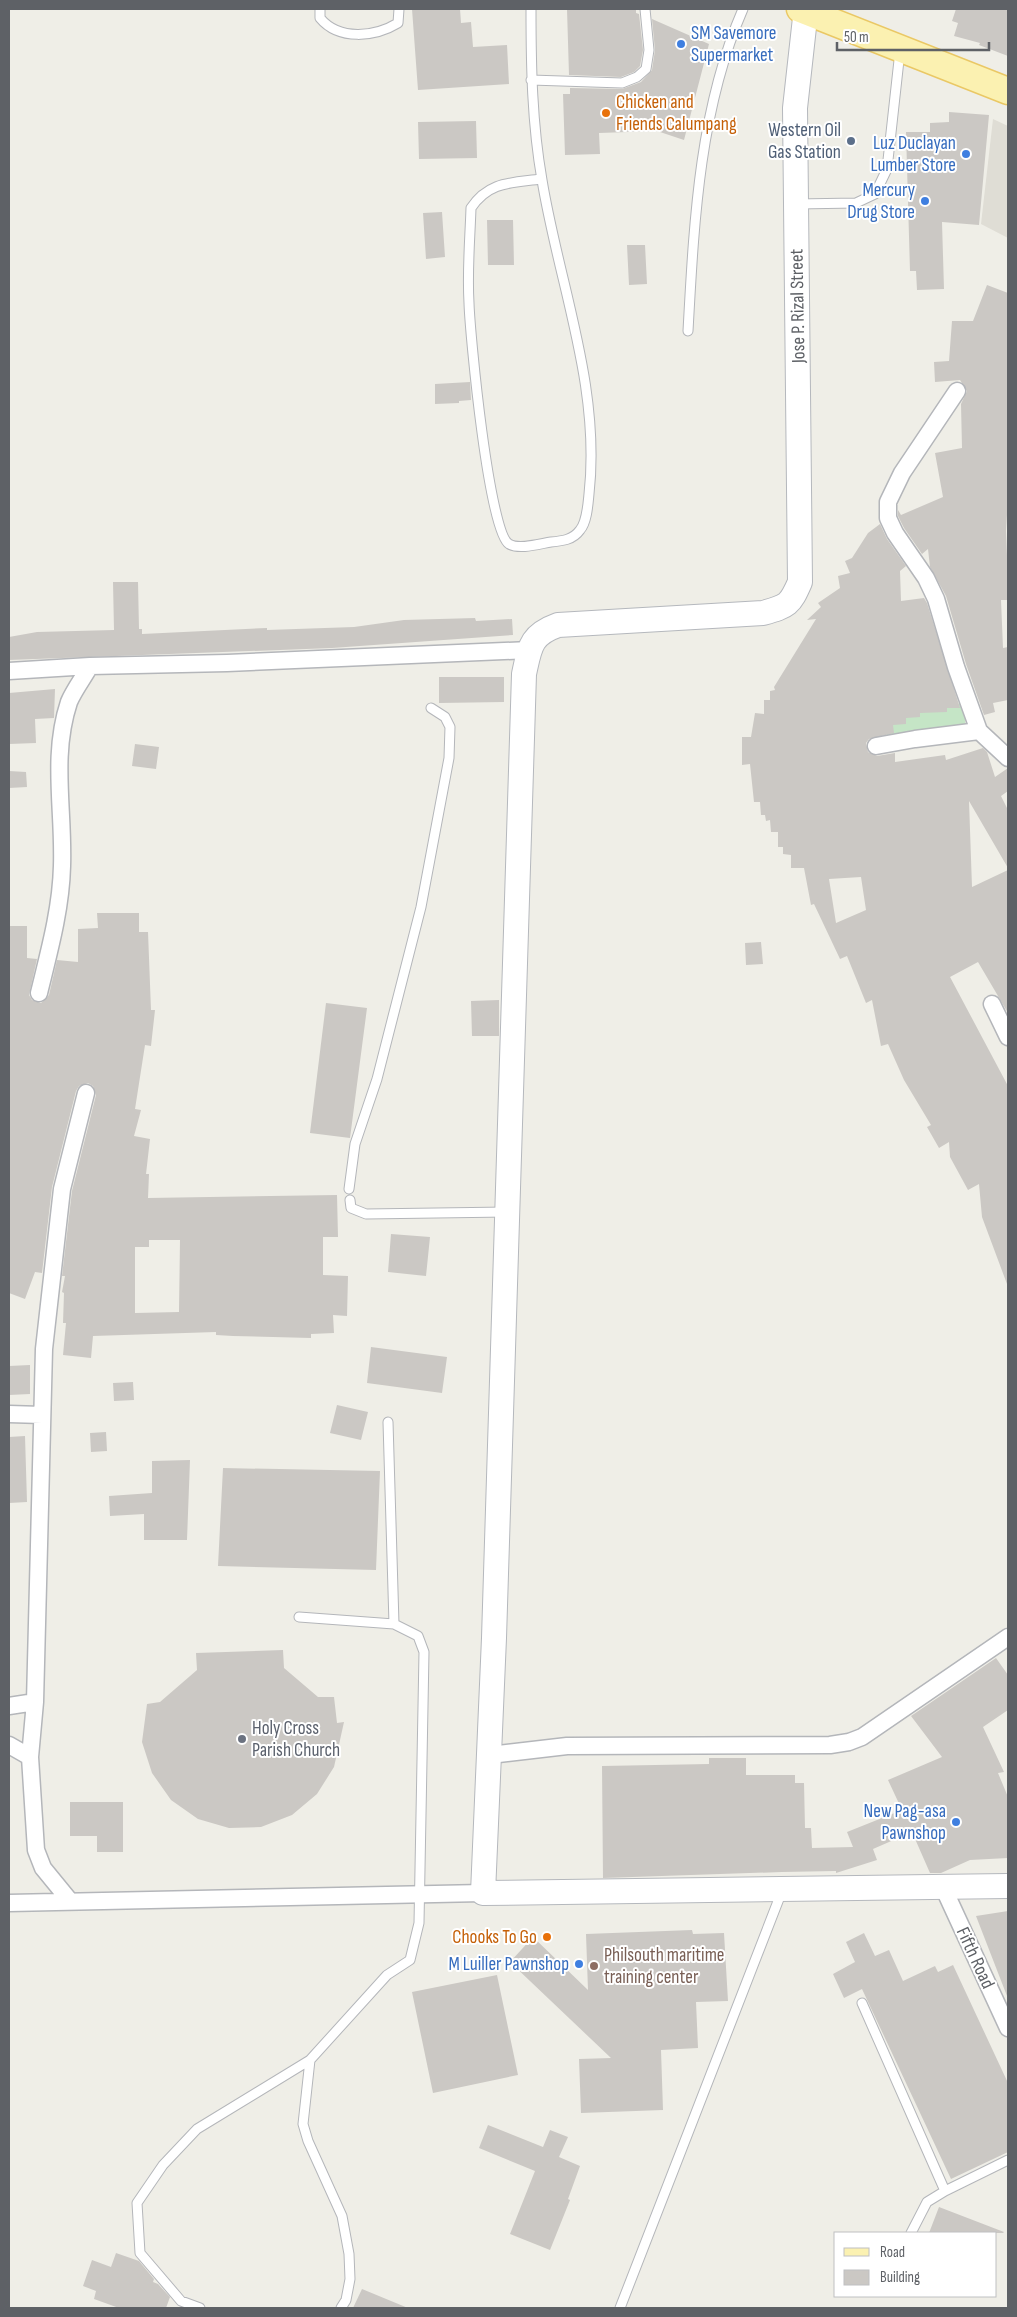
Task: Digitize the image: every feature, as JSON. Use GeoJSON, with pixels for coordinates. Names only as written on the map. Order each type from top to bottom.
{"type":"FeatureCollection","features":[{"type":"Feature","properties":{"kind":"main road"},"geometry":{"type":"LineString","coordinates":[[804,10],[900,50],[1008,91]]}},
{"type":"Feature","properties":{"kind":"street","name":"Jose P. Rizal Street"},"geometry":{"type":"LineString","coordinates":[[530,650],[538,635],[558,625],[764,613],[778,609],[791,602],[800,582],[795,108],[804,10]]}},
{"type":"Feature","properties":{"kind":"street"},"geometry":{"type":"LineString","coordinates":[[957,392],[902,473],[888,502],[887,510],[895,533],[926,578],[936,598],[956,667],[979,731],[1008,758]]}},
{"type":"Feature","properties":{"kind":"street"},"geometry":{"type":"LineString","coordinates":[[9,671],[90,666],[227,663],[530,650],[524,674],[490,1755],[482,1893]]}},
{"type":"Feature","properties":{"kind":"street"},"geometry":{"type":"LineString","coordinates":[[39,993],[55,929],[62,866],[58,767],[60,741],[70,700],[90,666]]}},
{"type":"Feature","properties":{"kind":"street"},"geometry":{"type":"LineString","coordinates":[[876,746],[915,738],[979,731]]}},
{"type":"Feature","properties":{"kind":"street"},"geometry":{"type":"LineString","coordinates":[[992,1004],[1008,1037]]}},
{"type":"Feature","properties":{"kind":"street"},"geometry":{"type":"LineString","coordinates":[[70,1901],[43,1868],[36,1850],[30,1757],[35,1702],[44,1349],[62,1189],[86,1093]]}},
{"type":"Feature","properties":{"kind":"street"},"geometry":{"type":"LineString","coordinates":[[9,1414],[42,1415]]}},
{"type":"Feature","properties":{"kind":"street"},"geometry":{"type":"LineString","coordinates":[[490,1755],[567,1746],[830,1745],[849,1742],[862,1737],[1008,1637]]}},
{"type":"Feature","properties":{"kind":"street"},"geometry":{"type":"LineString","coordinates":[[9,1706],[35,1702]]}},
{"type":"Feature","properties":{"kind":"street"},"geometry":{"type":"LineString","coordinates":[[9,1745],[30,1757]]}},
{"type":"Feature","properties":{"kind":"street"},"geometry":{"type":"LineString","coordinates":[[10,1907],[70,1901],[783,1888],[1008,1886]]}},
{"type":"Feature","properties":{"kind":"street","name":"Fifth Road"},"geometry":{"type":"LineString","coordinates":[[943,1887],[1008,2028]]}},
{"type":"Feature","properties":{"kind":"lane"},"geometry":{"type":"LineString","coordinates":[[320,9],[320,18],[328,28],[342,32],[372,35],[385,31],[398,23],[398,9]]}},
{"type":"Feature","properties":{"kind":"lane"},"geometry":{"type":"LineString","coordinates":[[531,9],[531,80],[542,179],[589,406],[591,474],[588,505],[582,529],[569,540],[514,547],[506,543],[499,531],[489,482],[469,303],[471,208],[479,195],[500,184],[542,179]]}},
{"type":"Feature","properties":{"kind":"lane"},"geometry":{"type":"LineString","coordinates":[[531,80],[622,83],[638,77],[646,69],[649,50],[645,9]]}},
{"type":"Feature","properties":{"kind":"lane"},"geometry":{"type":"LineString","coordinates":[[688,331],[694,215],[708,123],[718,83],[743,9]]}},
{"type":"Feature","properties":{"kind":"lane"},"geometry":{"type":"LineString","coordinates":[[796,204],[856,203],[875,194],[887,169],[900,50]]}},
{"type":"Feature","properties":{"kind":"lane"},"geometry":{"type":"LineString","coordinates":[[349,1189],[355,1144],[377,1079],[421,906],[449,758],[450,727],[444,717],[431,708]]}},
{"type":"Feature","properties":{"kind":"lane"},"geometry":{"type":"LineString","coordinates":[[350,1200],[351,1208],[366,1214],[507,1212]]}},
{"type":"Feature","properties":{"kind":"lane"},"geometry":{"type":"LineString","coordinates":[[388,1422],[394,1624]]}},
{"type":"Feature","properties":{"kind":"lane"},"geometry":{"type":"LineString","coordinates":[[200,2308],[181,2301],[140,2253],[137,2203],[163,2165],[197,2129],[310,2060],[387,1975],[410,1960],[419,1923],[418,1894],[425,1698],[424,1652],[418,1636],[394,1624],[299,1617]]}},
{"type":"Feature","properties":{"kind":"lane"},"geometry":{"type":"LineString","coordinates":[[620,2308],[783,1888]]}},
{"type":"Feature","properties":{"kind":"lane"},"geometry":{"type":"LineString","coordinates":[[862,2003],[946,2191]]}},
{"type":"Feature","properties":{"kind":"lane"},"geometry":{"type":"LineString","coordinates":[[310,2060],[303,2124],[308,2141],[342,2216],[349,2254],[350,2280],[346,2300],[341,2308]]}},
{"type":"Feature","properties":{"kind":"lane"},"geometry":{"type":"LineString","coordinates":[[911,2232],[926,2202],[1008,2160]]}},
{"type":"Feature","properties":{"kind":"shaded area"},"geometry":{"type":"Polygon","coordinates":[[[993,119],[1008,126],[1008,238],[981,224],[993,119]]]}},
{"type":"Feature","properties":{"kind":"green space"},"geometry":{"type":"Polygon","coordinates":[[[963,703],[967,736],[889,748],[884,715],[963,703]]]}},
{"type":"Feature","properties":{"kind":"building"},"geometry":{"type":"Polygon","coordinates":[[[412,9],[460,9],[461,23],[471,22],[473,47],[507,45],[509,84],[418,90],[412,9]]]}},
{"type":"Feature","properties":{"kind":"building"},"geometry":{"type":"Polygon","coordinates":[[[567,9],[636,9],[636,13],[639,14],[643,50],[640,66],[634,72],[621,77],[569,75],[567,9]]]}},
{"type":"Feature","properties":{"kind":"building"},"geometry":{"type":"Polygon","coordinates":[[[956,9],[1008,9],[1008,56],[979,45],[980,43],[954,36],[958,23],[952,21],[956,9]]]}},
{"type":"Feature","properties":{"kind":"building"},"geometry":{"type":"Polygon","coordinates":[[[652,19],[709,44],[684,140],[657,131],[599,133],[600,154],[565,155],[563,94],[570,94],[570,88],[622,89],[641,82],[652,70],[655,50],[652,19]]]}},
{"type":"Feature","properties":{"kind":"building"},"geometry":{"type":"Polygon","coordinates":[[[949,112],[989,115],[979,225],[942,222],[944,289],[917,290],[916,271],[910,271],[906,132],[930,132],[930,123],[949,122],[949,112]]]}},
{"type":"Feature","properties":{"kind":"building"},"geometry":{"type":"Polygon","coordinates":[[[476,121],[477,158],[419,159],[418,122],[476,121]]]}},
{"type":"Feature","properties":{"kind":"building"},"geometry":{"type":"Polygon","coordinates":[[[442,212],[445,257],[426,259],[423,213],[442,212]]]}},
{"type":"Feature","properties":{"kind":"building"},"geometry":{"type":"Polygon","coordinates":[[[487,220],[513,220],[514,265],[488,265],[487,220]]]}},
{"type":"Feature","properties":{"kind":"building"},"geometry":{"type":"Polygon","coordinates":[[[627,245],[645,245],[647,284],[629,285],[627,245]]]}},
{"type":"Feature","properties":{"kind":"building"},"geometry":{"type":"Polygon","coordinates":[[[987,285],[1008,293],[1008,499],[1006,531],[1008,579],[1007,600],[1001,600],[1003,648],[1008,647],[1008,700],[993,703],[995,712],[984,715],[966,664],[946,596],[930,567],[928,549],[922,554],[904,528],[898,516],[898,510],[901,515],[943,497],[935,453],[962,448],[961,404],[967,391],[960,380],[935,382],[934,362],[949,361],[952,321],[973,321],[987,285]]]}},
{"type":"Feature","properties":{"kind":"building"},"geometry":{"type":"Polygon","coordinates":[[[470,382],[471,400],[459,401],[459,403],[435,404],[435,384],[470,382]]]}},
{"type":"Feature","properties":{"kind":"building"},"geometry":{"type":"Polygon","coordinates":[[[880,524],[887,539],[906,566],[900,571],[901,601],[924,598],[927,603],[960,708],[947,708],[947,712],[920,713],[920,717],[906,718],[906,724],[893,725],[894,733],[869,739],[866,743],[868,752],[877,756],[895,753],[895,762],[945,755],[946,760],[983,748],[987,752],[995,777],[1008,768],[1008,791],[1001,796],[1008,810],[1008,868],[969,801],[972,887],[1008,870],[1008,1013],[978,962],[950,977],[1008,1086],[1007,1284],[982,1217],[979,1184],[968,1190],[950,1157],[949,1142],[939,1148],[927,1127],[931,1125],[904,1080],[888,1044],[881,1046],[872,1000],[866,1003],[847,956],[840,959],[814,904],[811,905],[804,868],[791,868],[791,855],[783,854],[783,847],[778,847],[778,832],[771,832],[770,820],[766,821],[765,815],[761,815],[760,802],[754,802],[750,764],[742,765],[742,737],[751,737],[755,713],[764,714],[764,700],[770,700],[770,691],[775,690],[774,687],[816,619],[807,620],[821,607],[818,603],[840,588],[838,576],[850,573],[845,561],[852,558],[868,533],[880,524]],[[861,877],[829,879],[836,923],[866,910],[861,877]]]}},
{"type":"Feature","properties":{"kind":"building"},"geometry":{"type":"Polygon","coordinates":[[[113,582],[138,582],[139,629],[142,629],[142,634],[267,628],[267,630],[354,627],[404,620],[475,618],[476,621],[512,619],[513,635],[332,648],[9,660],[9,637],[37,632],[114,630],[113,582]]]}},
{"type":"Feature","properties":{"kind":"building"},"geometry":{"type":"Polygon","coordinates":[[[439,677],[504,677],[504,702],[439,703],[439,677]]]}},
{"type":"Feature","properties":{"kind":"building"},"geometry":{"type":"Polygon","coordinates":[[[55,689],[54,718],[35,719],[36,743],[9,744],[9,693],[55,689]]]}},
{"type":"Feature","properties":{"kind":"building"},"geometry":{"type":"Polygon","coordinates":[[[135,744],[159,747],[156,769],[132,766],[135,744]]]}},
{"type":"Feature","properties":{"kind":"building"},"geometry":{"type":"Polygon","coordinates":[[[9,771],[26,772],[27,787],[9,788],[9,771]]]}},
{"type":"Feature","properties":{"kind":"building"},"geometry":{"type":"Polygon","coordinates":[[[97,913],[139,913],[139,932],[148,932],[151,1010],[155,1010],[151,1046],[145,1045],[135,1109],[141,1110],[134,1136],[150,1139],[146,1174],[149,1174],[148,1198],[337,1195],[338,1237],[323,1237],[323,1275],[348,1276],[347,1316],[333,1315],[334,1333],[311,1334],[311,1338],[216,1335],[216,1332],[93,1336],[91,1358],[63,1355],[66,1323],[63,1323],[64,1293],[62,1292],[65,1276],[62,1276],[72,1191],[96,1095],[93,1086],[88,1083],[79,1086],[76,1091],[52,1187],[42,1273],[35,1272],[25,1299],[9,1293],[9,926],[27,926],[27,958],[37,959],[29,995],[32,1000],[41,1003],[49,995],[57,960],[78,962],[78,929],[98,928],[97,913]],[[149,1240],[149,1247],[135,1247],[135,1313],[179,1312],[180,1240],[149,1240]]]}},
{"type":"Feature","properties":{"kind":"building"},"geometry":{"type":"Polygon","coordinates":[[[761,942],[763,964],[746,965],[745,943],[761,942]]]}},
{"type":"Feature","properties":{"kind":"building"},"geometry":{"type":"Polygon","coordinates":[[[499,1000],[499,1036],[472,1036],[471,1001],[499,1000]]]}},
{"type":"Feature","properties":{"kind":"building"},"geometry":{"type":"Polygon","coordinates":[[[326,1003],[367,1008],[350,1138],[310,1133],[326,1003]]]}},
{"type":"Feature","properties":{"kind":"building"},"geometry":{"type":"Polygon","coordinates":[[[391,1234],[430,1237],[426,1276],[388,1272],[391,1234]]]}},
{"type":"Feature","properties":{"kind":"building"},"geometry":{"type":"Polygon","coordinates":[[[371,1347],[447,1357],[442,1393],[367,1383],[371,1347]]]}},
{"type":"Feature","properties":{"kind":"building"},"geometry":{"type":"Polygon","coordinates":[[[30,1365],[30,1394],[9,1395],[9,1366],[30,1365]]]}},
{"type":"Feature","properties":{"kind":"building"},"geometry":{"type":"Polygon","coordinates":[[[133,1382],[134,1400],[114,1401],[113,1383],[133,1382]]]}},
{"type":"Feature","properties":{"kind":"building"},"geometry":{"type":"Polygon","coordinates":[[[337,1405],[368,1412],[361,1440],[330,1433],[337,1405]]]}},
{"type":"Feature","properties":{"kind":"building"},"geometry":{"type":"Polygon","coordinates":[[[106,1432],[107,1451],[91,1452],[90,1433],[106,1432]]]}},
{"type":"Feature","properties":{"kind":"building"},"geometry":{"type":"Polygon","coordinates":[[[25,1436],[27,1502],[9,1503],[9,1437],[25,1436]]]}},
{"type":"Feature","properties":{"kind":"building"},"geometry":{"type":"Polygon","coordinates":[[[190,1460],[187,1540],[144,1540],[144,1514],[110,1516],[109,1496],[152,1493],[152,1461],[190,1460]]]}},
{"type":"Feature","properties":{"kind":"building"},"geometry":{"type":"Polygon","coordinates":[[[223,1468],[380,1471],[376,1570],[218,1566],[223,1468]]]}},
{"type":"Feature","properties":{"kind":"building","name":"Holy Cross Parish Church"},"geometry":{"type":"Polygon","coordinates":[[[283,1650],[284,1668],[318,1697],[334,1697],[337,1723],[344,1722],[334,1767],[317,1794],[292,1815],[261,1827],[229,1828],[198,1819],[171,1800],[152,1773],[142,1742],[147,1704],[160,1702],[197,1670],[196,1653],[283,1650]]]}},
{"type":"Feature","properties":{"kind":"building"},"geometry":{"type":"Polygon","coordinates":[[[996,1658],[1008,1675],[1008,1710],[983,1727],[1004,1772],[998,1773],[1008,1797],[1008,1858],[970,1860],[941,1873],[930,1873],[912,1832],[873,1849],[877,1860],[836,1873],[836,1871],[782,1872],[603,1878],[602,1766],[709,1764],[709,1758],[746,1758],[746,1775],[795,1775],[795,1783],[804,1783],[805,1828],[811,1828],[812,1848],[853,1847],[847,1832],[902,1810],[888,1780],[942,1757],[911,1716],[996,1658]]]}},
{"type":"Feature","properties":{"kind":"building"},"geometry":{"type":"Polygon","coordinates":[[[70,1802],[123,1802],[123,1852],[97,1852],[97,1836],[70,1836],[70,1802]]]}},
{"type":"Feature","properties":{"kind":"building"},"geometry":{"type":"Polygon","coordinates":[[[1008,1911],[1008,1996],[1007,1996],[976,1916],[1008,1911]]]}},
{"type":"Feature","properties":{"kind":"building"},"geometry":{"type":"Polygon","coordinates":[[[692,1930],[693,1934],[724,1933],[728,2001],[696,2002],[698,2048],[661,2050],[663,2110],[581,2113],[579,2059],[611,2058],[510,1962],[533,1937],[588,1990],[586,1934],[692,1930]]]}},
{"type":"Feature","properties":{"kind":"building"},"geometry":{"type":"Polygon","coordinates":[[[864,1933],[875,1956],[889,1950],[903,1981],[935,1966],[938,1972],[953,1965],[1008,2083],[1008,2152],[951,2179],[862,1989],[844,1998],[833,1974],[855,1962],[846,1942],[864,1933]]]}},
{"type":"Feature","properties":{"kind":"building"},"geometry":{"type":"Polygon","coordinates":[[[497,1975],[518,2075],[433,2093],[412,1992],[497,1975]]]}},
{"type":"Feature","properties":{"kind":"building"},"geometry":{"type":"Polygon","coordinates":[[[488,2125],[543,2147],[550,2130],[568,2137],[559,2157],[580,2166],[568,2199],[570,2200],[550,2250],[510,2234],[535,2171],[479,2148],[488,2125]]]}},
{"type":"Feature","properties":{"kind":"building"},"geometry":{"type":"Polygon","coordinates":[[[939,2207],[1004,2232],[997,2233],[929,2232],[939,2207]]]}},
{"type":"Feature","properties":{"kind":"building"},"geometry":{"type":"Polygon","coordinates":[[[116,2253],[139,2261],[154,2279],[153,2282],[158,2284],[170,2297],[166,2308],[119,2308],[94,2299],[96,2291],[83,2286],[92,2260],[111,2267],[116,2253]]]}},
{"type":"Feature","properties":{"kind":"building"},"geometry":{"type":"Polygon","coordinates":[[[362,2289],[408,2308],[353,2308],[362,2289]]]}},
{"type":"Feature","properties":{"kind":"place","name":"SM Savemore Supermarket"},"geometry":{"type":"Point","coordinates":[681,44]}},
{"type":"Feature","properties":{"kind":"place","name":"Chicken and Friends Calumpang"},"geometry":{"type":"Point","coordinates":[606,113]}},
{"type":"Feature","properties":{"kind":"place","name":"Western Oil Gas Station"},"geometry":{"type":"Point","coordinates":[851,141]}},
{"type":"Feature","properties":{"kind":"place","name":"Luz Duclayan Lumber Store"},"geometry":{"type":"Point","coordinates":[966,154]}},
{"type":"Feature","properties":{"kind":"place","name":"Mercury Drug Store"},"geometry":{"type":"Point","coordinates":[925,201]}},
{"type":"Feature","properties":{"kind":"place","name":"Holy Cross Parish Church"},"geometry":{"type":"Point","coordinates":[242,1739]}},
{"type":"Feature","properties":{"kind":"place","name":"New Pag-asa Pawnshop"},"geometry":{"type":"Point","coordinates":[956,1822]}},
{"type":"Feature","properties":{"kind":"place","name":"Chooks To Go"},"geometry":{"type":"Point","coordinates":[547,1937]}},
{"type":"Feature","properties":{"kind":"place","name":"M Luiller Pawnshop"},"geometry":{"type":"Point","coordinates":[579,1964]}},
{"type":"Feature","properties":{"kind":"place","name":"Philsouth maritime training center"},"geometry":{"type":"Point","coordinates":[594,1966]}}]}
